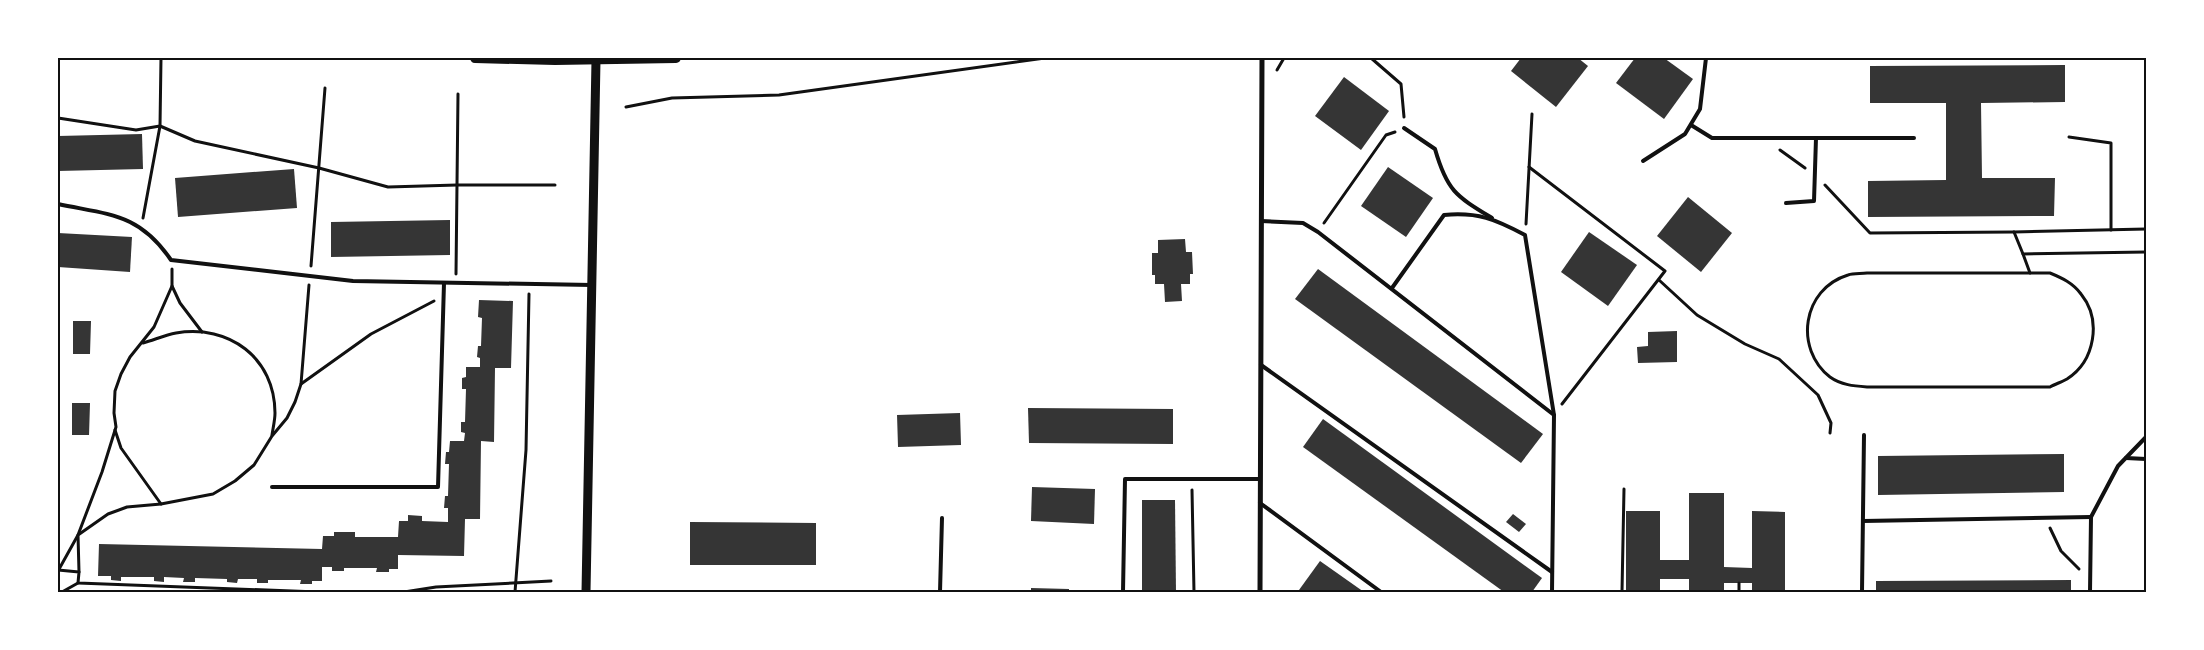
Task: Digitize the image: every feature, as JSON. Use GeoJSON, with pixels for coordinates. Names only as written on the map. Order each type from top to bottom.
{"type":"FeatureCollection","features":[{"type":"Feature","properties":{"kind":"main road"},"geometry":{"type":"LineString","coordinates":[[475,58],[596,60],[676,58]]}},
{"type":"Feature","properties":{"kind":"street"},"geometry":{"type":"LineString","coordinates":[[1260,592],[1262,58]]}},
{"type":"Feature","properties":{"kind":"street"},"geometry":{"type":"LineString","coordinates":[[586,592],[596,60]]}},
{"type":"Feature","properties":{"kind":"lane"},"geometry":{"type":"LineString","coordinates":[[1643,161],[1685,134],[1700,109],[1706,58]]}},
{"type":"Feature","properties":{"kind":"lane"},"geometry":{"type":"LineString","coordinates":[[1690,125],[1712,138],[1914,138]]}},
{"type":"Feature","properties":{"kind":"lane"},"geometry":{"type":"LineString","coordinates":[[1404,128],[1435,149],[1442,174],[1460,199],[1525,235],[1554,415],[1552,592]]}},
{"type":"Feature","properties":{"kind":"lane"},"geometry":{"type":"LineString","coordinates":[[1786,202],[1814,201],[1816,138]]}},
{"type":"Feature","properties":{"kind":"lane"},"geometry":{"type":"LineString","coordinates":[[58,204],[120,217],[140,226],[154,237],[171,260],[353,281],[592,285]]}},
{"type":"Feature","properties":{"kind":"lane"},"geometry":{"type":"LineString","coordinates":[[1392,288],[1444,215],[1465,213],[1496,220]]}},
{"type":"Feature","properties":{"kind":"lane"},"geometry":{"type":"LineString","coordinates":[[1261,221],[1303,223],[1318,232],[1554,415]]}},
{"type":"Feature","properties":{"kind":"lane"},"geometry":{"type":"LineString","coordinates":[[272,487],[438,487],[444,283]]}},
{"type":"Feature","properties":{"kind":"lane"},"geometry":{"type":"LineString","coordinates":[[1261,365],[1552,572]]}},
{"type":"Feature","properties":{"kind":"lane"},"geometry":{"type":"LineString","coordinates":[[1862,592],[1864,435]]}},
{"type":"Feature","properties":{"kind":"lane"},"geometry":{"type":"LineString","coordinates":[[2090,592],[2091,517],[2118,466],[2146,437]]}},
{"type":"Feature","properties":{"kind":"lane"},"geometry":{"type":"LineString","coordinates":[[2126,458],[2146,458]]}},
{"type":"Feature","properties":{"kind":"lane"},"geometry":{"type":"LineString","coordinates":[[1122,592],[1125,479],[1260,479]]}},
{"type":"Feature","properties":{"kind":"lane"},"geometry":{"type":"LineString","coordinates":[[1260,504],[1381,592]]}},
{"type":"Feature","properties":{"kind":"lane"},"geometry":{"type":"LineString","coordinates":[[1863,520],[2091,517]]}},
{"type":"Feature","properties":{"kind":"lane"},"geometry":{"type":"LineString","coordinates":[[940,592],[942,518]]}},
{"type":"Feature","properties":{"kind":"path"},"geometry":{"type":"LineString","coordinates":[[140,226],[144,217],[160,126],[161,58]]}},
{"type":"Feature","properties":{"kind":"path"},"geometry":{"type":"LineString","coordinates":[[626,107],[672,98],[780,95],[1045,58]]}},
{"type":"Feature","properties":{"kind":"path"},"geometry":{"type":"LineString","coordinates":[[1277,70],[1284,58]]}},
{"type":"Feature","properties":{"kind":"path"},"geometry":{"type":"LineString","coordinates":[[1318,232],[1386,135],[1404,128],[1401,84],[1371,58]]}},
{"type":"Feature","properties":{"kind":"path"},"geometry":{"type":"LineString","coordinates":[[78,536],[108,514],[127,507],[161,504],[213,494],[235,481],[254,465],[272,436],[287,418],[301,384],[325,88]]}},
{"type":"Feature","properties":{"kind":"path"},"geometry":{"type":"LineString","coordinates":[[456,283],[458,94]]}},
{"type":"Feature","properties":{"kind":"path"},"geometry":{"type":"LineString","coordinates":[[1525,235],[1532,114]]}},
{"type":"Feature","properties":{"kind":"path"},"geometry":{"type":"LineString","coordinates":[[58,118],[136,130],[160,126],[195,141],[319,168],[388,187],[555,185]]}},
{"type":"Feature","properties":{"kind":"path"},"geometry":{"type":"LineString","coordinates":[[2069,137],[2111,142],[2111,230]]}},
{"type":"Feature","properties":{"kind":"path"},"geometry":{"type":"LineString","coordinates":[[1763,138],[1815,175],[1870,233],[2014,232],[2146,228]]}},
{"type":"Feature","properties":{"kind":"path"},"geometry":{"type":"LineString","coordinates":[[1529,167],[1665,271],[1554,415]]}},
{"type":"Feature","properties":{"kind":"path"},"geometry":{"type":"LineString","coordinates":[[2014,232],[2030,273]]}},
{"type":"Feature","properties":{"kind":"path"},"geometry":{"type":"LineString","coordinates":[[2022,254],[2146,252]]}},
{"type":"Feature","properties":{"kind":"path"},"geometry":{"type":"LineString","coordinates":[[171,260],[172,286],[180,303],[202,332]]}},
{"type":"Feature","properties":{"kind":"path"},"geometry":{"type":"LineString","coordinates":[[1867,273],[2030,273],[2050,273],[2067,280],[2081,294],[2090,310],[2094,330],[2090,349],[2082,366],[2067,379],[2050,387],[1867,387],[1848,385],[1832,378],[1818,365],[1809,349],[1806,330],[1809,312],[1818,296],[1832,283],[1848,275],[1867,273]]}},
{"type":"Feature","properties":{"kind":"path"},"geometry":{"type":"LineString","coordinates":[[1659,280],[1697,315],[1745,344],[1779,359],[1818,395],[1831,423],[1830,432]]}},
{"type":"Feature","properties":{"kind":"path"},"geometry":{"type":"LineString","coordinates":[[516,592],[526,450],[530,284]]}},
{"type":"Feature","properties":{"kind":"path"},"geometry":{"type":"LineString","coordinates":[[79,572],[58,570],[78,536],[102,472],[115,429],[115,391],[130,357],[143,344],[154,327],[172,286]]}},
{"type":"Feature","properties":{"kind":"path"},"geometry":{"type":"LineString","coordinates":[[301,384],[371,334],[443,296]]}},
{"type":"Feature","properties":{"kind":"path"},"geometry":{"type":"LineString","coordinates":[[143,344],[177,333],[202,332],[235,341],[248,351],[269,380],[274,396],[276,414],[272,436]]}},
{"type":"Feature","properties":{"kind":"path"},"geometry":{"type":"LineString","coordinates":[[115,429],[121,448],[161,504]]}},
{"type":"Feature","properties":{"kind":"path"},"geometry":{"type":"LineString","coordinates":[[1192,479],[1194,592]]}},
{"type":"Feature","properties":{"kind":"path"},"geometry":{"type":"LineString","coordinates":[[1622,592],[1624,489]]}},
{"type":"Feature","properties":{"kind":"path"},"geometry":{"type":"LineString","coordinates":[[2045,518],[2061,551],[2090,580]]}},
{"type":"Feature","properties":{"kind":"path"},"geometry":{"type":"LineString","coordinates":[[78,536],[78,583]]}},
{"type":"Feature","properties":{"kind":"path"},"geometry":{"type":"LineString","coordinates":[[404,592],[436,587],[551,581]]}},
{"type":"Feature","properties":{"kind":"path"},"geometry":{"type":"LineString","coordinates":[[62,592],[78,583],[318,592]]}},
{"type":"Feature","properties":{"kind":"path"},"geometry":{"type":"LineString","coordinates":[[1739,583],[1739,592]]}},
{"type":"Feature","properties":{"kind":"building"},"geometry":{"type":"Polygon","coordinates":[[[1521,58],[1578,58],[1588,66],[1556,107],[1511,71],[1521,58]]]}},
{"type":"Feature","properties":{"kind":"building"},"geometry":{"type":"Polygon","coordinates":[[[1635,58],[1664,58],[1693,79],[1664,119],[1616,83],[1635,58]]]}},
{"type":"Feature","properties":{"kind":"building"},"geometry":{"type":"Polygon","coordinates":[[[2065,65],[2065,102],[1981,103],[1982,178],[2055,178],[2054,216],[1868,217],[1868,181],[1946,180],[1946,103],[1870,103],[1870,66],[2065,65]]]}},
{"type":"Feature","properties":{"kind":"building"},"geometry":{"type":"Polygon","coordinates":[[[1344,77],[1389,111],[1361,150],[1315,116],[1344,77]]]}},
{"type":"Feature","properties":{"kind":"building"},"geometry":{"type":"Polygon","coordinates":[[[142,134],[143,169],[58,171],[58,136],[142,134]]]}},
{"type":"Feature","properties":{"kind":"building"},"geometry":{"type":"Polygon","coordinates":[[[1388,167],[1433,198],[1406,237],[1361,206],[1388,167]]]}},
{"type":"Feature","properties":{"kind":"building"},"geometry":{"type":"Polygon","coordinates":[[[294,169],[297,208],[178,217],[175,178],[294,169]]]}},
{"type":"Feature","properties":{"kind":"building"},"geometry":{"type":"Polygon","coordinates":[[[1688,197],[1732,233],[1701,272],[1657,236],[1688,197]]]}},
{"type":"Feature","properties":{"kind":"building"},"geometry":{"type":"Polygon","coordinates":[[[450,220],[450,255],[331,257],[331,222],[450,220]]]}},
{"type":"Feature","properties":{"kind":"building"},"geometry":{"type":"Polygon","coordinates":[[[1589,232],[1637,265],[1608,306],[1561,272],[1589,232]]]}},
{"type":"Feature","properties":{"kind":"building"},"geometry":{"type":"Polygon","coordinates":[[[58,233],[132,237],[130,272],[58,267],[58,233]]]}},
{"type":"Feature","properties":{"kind":"building"},"geometry":{"type":"Polygon","coordinates":[[[1185,239],[1186,252],[1192,252],[1193,274],[1190,274],[1190,284],[1181,284],[1182,301],[1165,302],[1164,284],[1155,284],[1155,275],[1152,275],[1152,253],[1158,253],[1158,240],[1185,239]]]}},
{"type":"Feature","properties":{"kind":"building"},"geometry":{"type":"Polygon","coordinates":[[[1318,269],[1543,434],[1521,463],[1295,299],[1318,269]]]}},
{"type":"Feature","properties":{"kind":"building"},"geometry":{"type":"Polygon","coordinates":[[[479,300],[513,301],[511,368],[495,368],[494,442],[481,441],[480,519],[465,519],[464,556],[398,555],[398,569],[389,569],[389,572],[376,572],[377,568],[344,568],[344,571],[332,571],[332,567],[322,567],[322,581],[312,581],[312,584],[300,584],[301,580],[268,580],[268,583],[257,583],[257,579],[238,579],[237,583],[227,582],[227,579],[195,578],[195,582],[183,582],[184,578],[164,577],[164,582],[154,581],[154,577],[121,577],[121,581],[111,580],[111,576],[98,576],[99,544],[322,549],[323,536],[334,536],[334,532],[355,532],[355,537],[398,537],[399,521],[408,521],[408,515],[422,516],[422,521],[448,522],[448,508],[444,508],[445,496],[448,496],[449,464],[445,464],[446,452],[449,452],[450,441],[464,441],[465,433],[461,432],[461,422],[465,422],[466,389],[462,389],[462,378],[466,377],[466,367],[480,367],[480,358],[477,357],[478,346],[481,346],[482,318],[478,317],[479,300]]]}},
{"type":"Feature","properties":{"kind":"building"},"geometry":{"type":"Polygon","coordinates":[[[73,321],[91,321],[90,354],[73,354],[73,321]]]}},
{"type":"Feature","properties":{"kind":"building"},"geometry":{"type":"Polygon","coordinates":[[[1677,331],[1677,362],[1638,363],[1637,347],[1648,346],[1648,332],[1677,331]]]}},
{"type":"Feature","properties":{"kind":"building"},"geometry":{"type":"Polygon","coordinates":[[[72,403],[90,403],[89,435],[72,435],[72,403]]]}},
{"type":"Feature","properties":{"kind":"building"},"geometry":{"type":"Polygon","coordinates":[[[1028,408],[1173,409],[1173,444],[1029,443],[1028,408]]]}},
{"type":"Feature","properties":{"kind":"building"},"geometry":{"type":"Polygon","coordinates":[[[960,413],[961,445],[898,447],[897,415],[960,413]]]}},
{"type":"Feature","properties":{"kind":"building"},"geometry":{"type":"Polygon","coordinates":[[[1323,419],[1542,578],[1532,592],[1504,592],[1303,447],[1323,419]]]}},
{"type":"Feature","properties":{"kind":"building"},"geometry":{"type":"Polygon","coordinates":[[[2064,454],[2064,492],[1878,495],[1878,456],[2064,454]]]}},
{"type":"Feature","properties":{"kind":"building"},"geometry":{"type":"Polygon","coordinates":[[[1032,487],[1095,489],[1094,524],[1031,521],[1032,487]]]}},
{"type":"Feature","properties":{"kind":"building"},"geometry":{"type":"Polygon","coordinates":[[[1689,493],[1724,493],[1724,567],[1752,568],[1752,511],[1785,512],[1785,592],[1752,592],[1752,583],[1724,583],[1724,592],[1689,592],[1689,579],[1660,579],[1660,592],[1626,592],[1626,511],[1660,511],[1660,560],[1689,560],[1689,493]]]}},
{"type":"Feature","properties":{"kind":"building"},"geometry":{"type":"Polygon","coordinates":[[[1142,500],[1175,500],[1176,592],[1142,592],[1142,500]]]}},
{"type":"Feature","properties":{"kind":"building"},"geometry":{"type":"Polygon","coordinates":[[[1513,514],[1526,524],[1519,532],[1506,522],[1513,514]]]}},
{"type":"Feature","properties":{"kind":"building"},"geometry":{"type":"Polygon","coordinates":[[[690,522],[816,523],[816,565],[690,565],[690,522]]]}},
{"type":"Feature","properties":{"kind":"building"},"geometry":{"type":"Polygon","coordinates":[[[1320,561],[1364,592],[1302,592],[1299,590],[1320,561]]]}},
{"type":"Feature","properties":{"kind":"building"},"geometry":{"type":"Polygon","coordinates":[[[2071,580],[2071,592],[1876,592],[1876,581],[2071,580]]]}},
{"type":"Feature","properties":{"kind":"building"},"geometry":{"type":"Polygon","coordinates":[[[1031,588],[1069,589],[1069,592],[1031,592],[1031,588]]]}}]}
